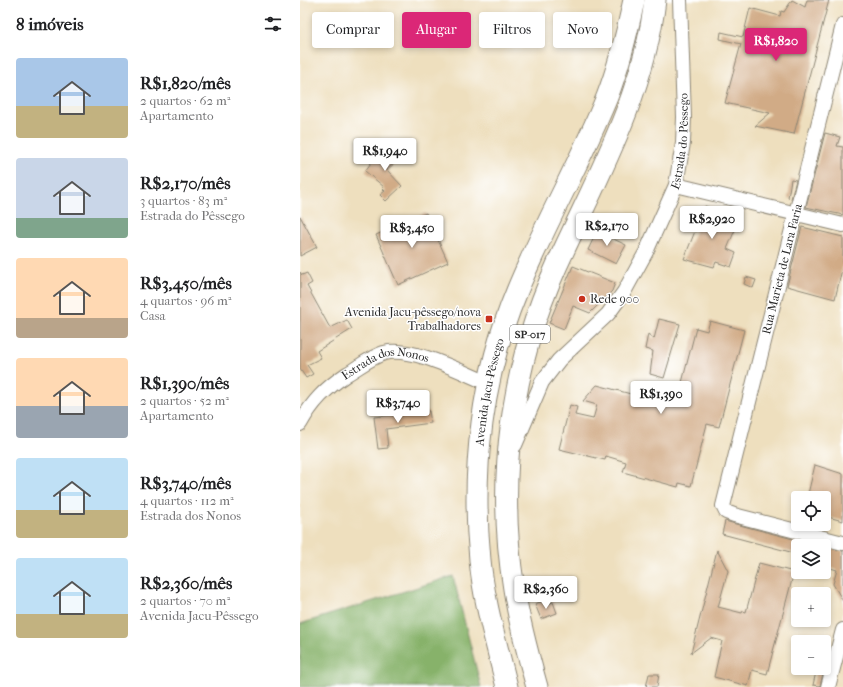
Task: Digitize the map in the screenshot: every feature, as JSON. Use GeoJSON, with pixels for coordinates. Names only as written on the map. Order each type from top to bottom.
{"type":"FeatureCollection","features":[{"type":"Feature","properties":{"kind":"highway","name":"Avenida Jacu-Pêssego"},"geometry":{"type":"LineString","coordinates":[[507,687],[488,609],[480,554],[477,512],[478,469],[488,383],[516,293],[607,96],[624,46],[634,0]]}},
{"type":"Feature","properties":{"kind":"highway","name":"Avenida Jacu-Pêssego"},"geometry":{"type":"LineString","coordinates":[[537,687],[527,650],[514,589],[509,546],[507,470],[510,427],[516,388],[538,310],[556,266],[602,173],[623,122],[649,37],[655,0]]}},
{"type":"Feature","properties":{"kind":"street","name":"Estrada do Pêssego"},"geometry":{"type":"LineString","coordinates":[[507,470],[518,435],[542,382],[559,360],[608,314],[624,292],[646,252],[676,185],[683,143],[680,0]]}},
{"type":"Feature","properties":{"kind":"street","name":"Rua Marieta de Lara Faria"},"geometry":{"type":"LineString","coordinates":[[843,25],[724,502],[726,512],[843,543]]}},
{"type":"Feature","properties":{"kind":"street"},"geometry":{"type":"LineString","coordinates":[[676,185],[843,225]]}},
{"type":"Feature","properties":{"kind":"street","name":"Estrada dos Nonos"},"geometry":{"type":"LineString","coordinates":[[300,424],[310,406],[329,386],[364,363],[385,353],[406,353],[426,358],[488,383]]}},
{"type":"Feature","properties":{"kind":"street"},"geometry":{"type":"LineString","coordinates":[[828,687],[843,630]]}},
{"type":"Feature","properties":{"kind":"green space"},"geometry":{"type":"Polygon","coordinates":[[[453,576],[481,687],[300,687],[300,624],[453,576]]]}},
{"type":"Feature","properties":{"kind":"building"},"geometry":{"type":"Polygon","coordinates":[[[792,0],[805,7],[807,0],[829,0],[794,134],[755,126],[770,113],[725,103],[741,44],[720,39],[721,32],[743,37],[750,8],[780,16],[781,11],[784,12],[792,0]]]}},
{"type":"Feature","properties":{"kind":"building"},"geometry":{"type":"Polygon","coordinates":[[[825,133],[840,137],[837,146],[843,147],[843,215],[806,207],[825,133]]]}},
{"type":"Feature","properties":{"kind":"building"},"geometry":{"type":"Polygon","coordinates":[[[388,145],[399,159],[387,170],[402,186],[386,201],[380,195],[385,191],[382,188],[384,187],[365,171],[377,155],[388,145]]]}},
{"type":"Feature","properties":{"kind":"building"},"geometry":{"type":"Polygon","coordinates":[[[791,179],[796,180],[791,199],[788,198],[791,179]]]}},
{"type":"Feature","properties":{"kind":"building"},"geometry":{"type":"Polygon","coordinates":[[[705,206],[733,217],[731,223],[737,225],[727,249],[736,253],[731,267],[716,262],[714,267],[684,259],[705,206]]]}},
{"type":"Feature","properties":{"kind":"building"},"geometry":{"type":"Polygon","coordinates":[[[426,213],[448,262],[398,285],[376,235],[426,213]]]}},
{"type":"Feature","properties":{"kind":"building"},"geometry":{"type":"Polygon","coordinates":[[[300,216],[317,247],[300,256],[300,216]]]}},
{"type":"Feature","properties":{"kind":"building"},"geometry":{"type":"Polygon","coordinates":[[[802,227],[843,237],[843,265],[835,299],[787,286],[802,227]]]}},
{"type":"Feature","properties":{"kind":"building"},"geometry":{"type":"Polygon","coordinates":[[[597,231],[626,245],[616,264],[588,250],[597,231]]]}},
{"type":"Feature","properties":{"kind":"building","name":"Rede 900"},"geometry":{"type":"Polygon","coordinates":[[[573,266],[615,283],[612,291],[590,313],[573,306],[564,329],[549,323],[573,266]]]}},
{"type":"Feature","properties":{"kind":"building"},"geometry":{"type":"Polygon","coordinates":[[[300,272],[302,275],[307,273],[312,283],[307,286],[330,328],[347,320],[352,329],[317,351],[321,358],[307,365],[313,374],[306,378],[300,369],[300,272]]]}},
{"type":"Feature","properties":{"kind":"building"},"geometry":{"type":"Polygon","coordinates":[[[746,277],[756,280],[753,288],[744,284],[746,277]]]}},
{"type":"Feature","properties":{"kind":"building"},"geometry":{"type":"Polygon","coordinates":[[[659,319],[680,324],[664,378],[650,374],[653,351],[645,349],[648,334],[654,339],[659,319]]]}},
{"type":"Feature","properties":{"kind":"building"},"geometry":{"type":"Polygon","coordinates":[[[710,321],[744,330],[719,427],[707,424],[691,486],[679,483],[678,487],[623,472],[626,462],[606,456],[605,460],[559,449],[570,405],[577,407],[575,415],[593,419],[597,405],[583,401],[597,385],[676,406],[696,328],[707,331],[710,321]]]}},
{"type":"Feature","properties":{"kind":"building"},"geometry":{"type":"Polygon","coordinates":[[[429,411],[431,423],[386,429],[388,448],[378,449],[374,417],[429,411]]]}},
{"type":"Feature","properties":{"kind":"building"},"geometry":{"type":"Polygon","coordinates":[[[815,465],[843,474],[843,521],[831,518],[831,491],[809,491],[815,465]]]}},
{"type":"Feature","properties":{"kind":"building"},"geometry":{"type":"Polygon","coordinates":[[[725,521],[793,539],[791,539],[791,552],[722,534],[725,521]]]}},
{"type":"Feature","properties":{"kind":"building"},"geometry":{"type":"Polygon","coordinates":[[[831,548],[843,551],[843,601],[833,584],[837,570],[831,568],[831,548]]]}},
{"type":"Feature","properties":{"kind":"building"},"geometry":{"type":"Polygon","coordinates":[[[717,550],[728,571],[718,607],[742,613],[743,611],[746,612],[759,563],[791,571],[792,579],[767,674],[752,670],[748,686],[714,677],[722,641],[711,638],[691,653],[717,550]]]}},
{"type":"Feature","properties":{"kind":"building"},"geometry":{"type":"Polygon","coordinates":[[[543,601],[545,605],[553,602],[557,613],[541,619],[535,604],[543,601]]]}},
{"type":"Feature","properties":{"kind":"building"},"geometry":{"type":"Polygon","coordinates":[[[649,674],[659,674],[657,687],[646,687],[649,674]]]}},
{"type":"Feature","properties":{"kind":"building"},"geometry":{"type":"Polygon","coordinates":[[[815,675],[823,675],[820,686],[813,685],[815,675]]]}},
{"type":"Feature","properties":{"kind":"place","name":"Rede 900"},"geometry":{"type":"Point","coordinates":[582,299]}},
{"type":"Feature","properties":{"kind":"place","name":"Avenida Jacu-pêssego/nova Trabalhadores"},"geometry":{"type":"Point","coordinates":[489,319]}}]}
